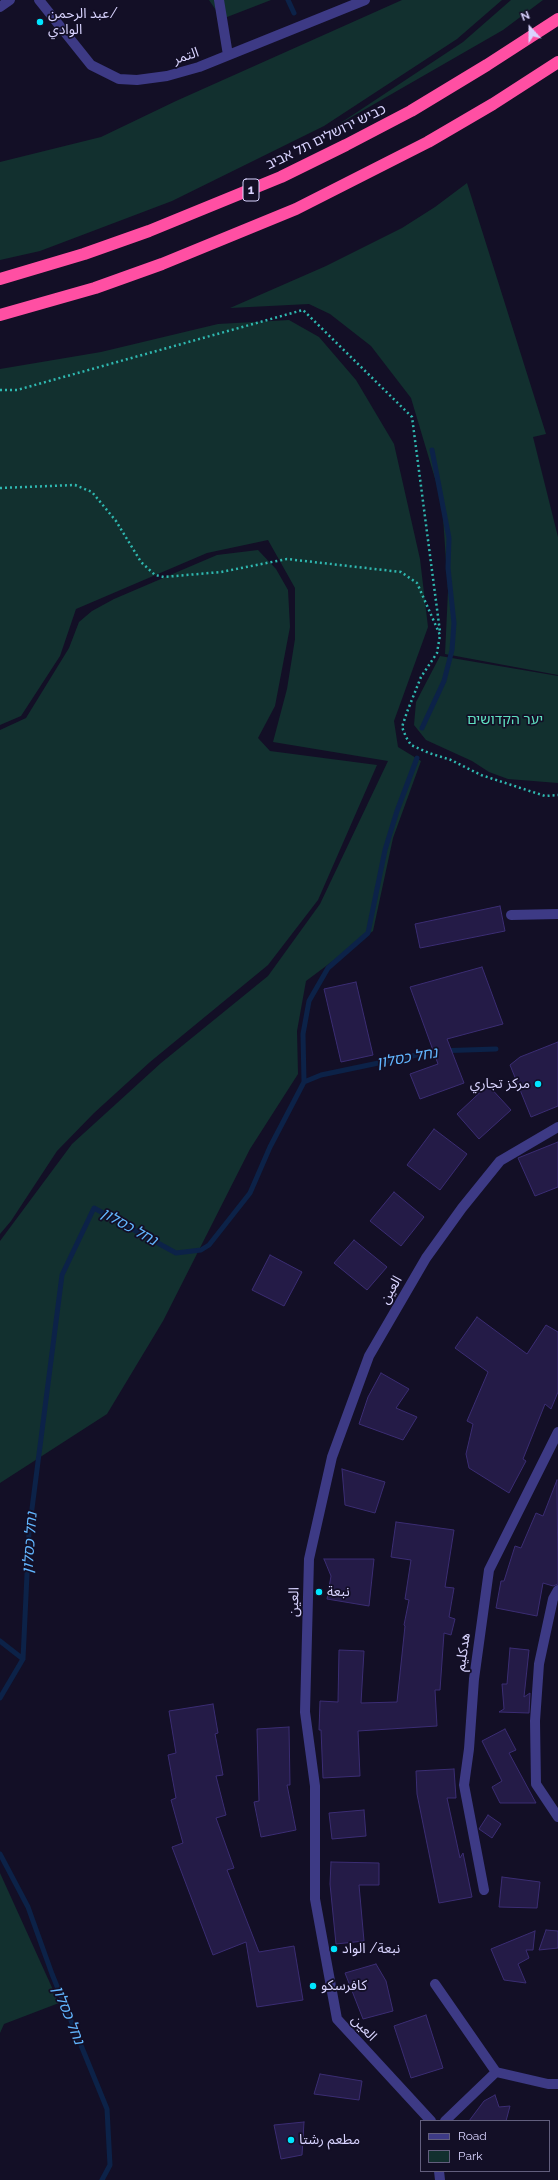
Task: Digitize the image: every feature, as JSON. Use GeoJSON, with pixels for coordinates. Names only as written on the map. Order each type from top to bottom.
{"type":"FeatureCollection","features":[{"type":"Feature","properties":{"kind":"highway"},"geometry":{"type":"LineString","coordinates":[[487,65],[558,12]]}},
{"type":"Feature","properties":{"kind":"highway","name":"כביש ירושלים תל אביב"},"geometry":{"type":"LineString","coordinates":[[0,279],[84,254],[142,234],[274,180],[411,111],[487,65],[558,19]]}},
{"type":"Feature","properties":{"kind":"highway"},"geometry":{"type":"LineString","coordinates":[[428,142],[493,104],[558,62]]}},
{"type":"Feature","properties":{"kind":"highway"},"geometry":{"type":"LineString","coordinates":[[0,315],[95,288],[229,238],[322,196],[428,142],[558,70]]}},
{"type":"Feature","properties":{"kind":"street"},"geometry":{"type":"LineString","coordinates":[[0,7],[10,0]]}},
{"type":"Feature","properties":{"kind":"street","name":"التمر"},"geometry":{"type":"LineString","coordinates":[[39,0],[91,65],[119,79],[136,80],[167,76],[228,55],[365,0]]}},
{"type":"Feature","properties":{"kind":"street"},"geometry":{"type":"LineString","coordinates":[[219,0],[228,55]]}},
{"type":"Feature","properties":{"kind":"street"},"geometry":{"type":"LineString","coordinates":[[511,916],[558,914]]}},
{"type":"Feature","properties":{"kind":"street","name":"العين"},"geometry":{"type":"LineString","coordinates":[[431,2120],[337,2019],[315,1899],[315,1786],[305,1712],[309,1559],[332,1457],[369,1356],[426,1258],[462,1208],[500,1161],[558,1127]]}},
{"type":"Feature","properties":{"kind":"street","name":"هدكليم"},"geometry":{"type":"LineString","coordinates":[[484,1890],[464,1785],[469,1749],[474,1679],[489,1570],[558,1432]]}},
{"type":"Feature","properties":{"kind":"street"},"geometry":{"type":"LineString","coordinates":[[558,1590],[553,1599],[539,1664],[534,1721],[536,1784],[558,1817]]}},
{"type":"Feature","properties":{"kind":"street"},"geometry":{"type":"LineString","coordinates":[[435,1984],[496,2072],[548,2084],[558,2084]]}},
{"type":"Feature","properties":{"kind":"street"},"geometry":{"type":"LineString","coordinates":[[445,2120],[496,2072]]}},
{"type":"Feature","properties":{"kind":"path"},"geometry":{"type":"LineString","coordinates":[[0,390],[17,390],[303,310],[412,417],[440,635],[437,653],[421,677],[402,727],[411,745],[429,753],[452,760],[482,775],[545,796],[558,795]]}},
{"type":"Feature","properties":{"kind":"path"},"geometry":{"type":"LineString","coordinates":[[0,488],[75,485],[92,492],[116,522],[141,562],[155,575],[164,577],[222,572],[287,559],[401,572],[417,583],[440,635]]}},
{"type":"Feature","properties":{"kind":"green space"},"geometry":{"type":"Polygon","coordinates":[[[209,0],[271,0],[222,19],[209,0]]]}},
{"type":"Feature","properties":{"kind":"green space"},"geometry":{"type":"Polygon","coordinates":[[[402,0],[502,0],[457,39],[324,126],[172,201],[40,251],[0,260],[0,162],[101,137],[176,101],[402,0]]]}},
{"type":"Feature","properties":{"kind":"green space"},"geometry":{"type":"Polygon","coordinates":[[[511,0],[543,0],[503,30],[336,126],[463,42],[511,0]]]}},
{"type":"Feature","properties":{"kind":"green space"},"geometry":{"type":"Polygon","coordinates":[[[467,183],[546,434],[533,437],[558,537],[558,675],[445,654],[448,591],[442,502],[411,398],[371,346],[330,314],[309,304],[230,308],[326,266],[402,228],[435,207],[467,183]]]}},
{"type":"Feature","properties":{"kind":"green space"},"geometry":{"type":"Polygon","coordinates":[[[289,320],[319,337],[356,380],[394,444],[420,559],[428,627],[394,721],[398,747],[421,761],[393,838],[373,931],[306,981],[297,1031],[298,1074],[250,1149],[163,1321],[107,1414],[0,1483],[0,1241],[72,1144],[161,1063],[268,976],[320,904],[388,761],[273,742],[287,689],[295,639],[295,588],[268,540],[207,553],[76,609],[60,656],[21,716],[0,725],[0,369],[101,352],[218,324],[289,320]]]}},
{"type":"Feature","properties":{"kind":"green space"},"geometry":{"type":"Polygon","coordinates":[[[258,550],[276,569],[288,590],[290,627],[275,706],[258,738],[270,751],[377,765],[318,900],[268,965],[150,1062],[94,1113],[57,1151],[11,1221],[0,1234],[0,730],[26,718],[69,648],[79,622],[92,611],[114,599],[217,555],[258,550]]]}},
{"type":"Feature","properties":{"kind":"green space","name":"יער הקדושים"},"geometry":{"type":"Polygon","coordinates":[[[440,656],[558,676],[558,783],[508,779],[489,772],[472,761],[426,740],[414,725],[416,702],[440,656]]]}},
{"type":"Feature","properties":{"kind":"green space"},"geometry":{"type":"Polygon","coordinates":[[[0,1873],[59,2003],[4,2024],[0,2033],[0,1873]]]}},
{"type":"Feature","properties":{"kind":"building"},"geometry":{"type":"Polygon","coordinates":[[[500,906],[505,931],[420,948],[415,924],[500,906]]]}},
{"type":"Feature","properties":{"kind":"building"},"geometry":{"type":"Polygon","coordinates":[[[482,967],[503,1024],[447,1039],[464,1083],[420,1099],[410,1074],[438,1064],[410,987],[482,967]]]}},
{"type":"Feature","properties":{"kind":"building"},"geometry":{"type":"Polygon","coordinates":[[[356,982],[373,1055],[341,1062],[324,989],[356,982]]]}},
{"type":"Feature","properties":{"kind":"building","name":"مركز تجاري"},"geometry":{"type":"Polygon","coordinates":[[[558,1042],[558,1106],[531,1117],[510,1065],[520,1057],[558,1042]]]}},
{"type":"Feature","properties":{"kind":"building"},"geometry":{"type":"Polygon","coordinates":[[[488,1085],[511,1110],[479,1139],[457,1114],[488,1085]]]}},
{"type":"Feature","properties":{"kind":"building"},"geometry":{"type":"Polygon","coordinates":[[[434,1129],[467,1154],[440,1190],[407,1165],[434,1129]]]}},
{"type":"Feature","properties":{"kind":"building"},"geometry":{"type":"Polygon","coordinates":[[[558,1142],[558,1187],[535,1196],[518,1158],[558,1142]]]}},
{"type":"Feature","properties":{"kind":"building"},"geometry":{"type":"Polygon","coordinates":[[[394,1192],[424,1217],[401,1246],[370,1221],[394,1192]]]}},
{"type":"Feature","properties":{"kind":"building"},"geometry":{"type":"Polygon","coordinates":[[[354,1240],[387,1267],[367,1290],[334,1263],[354,1240]]]}},
{"type":"Feature","properties":{"kind":"building"},"geometry":{"type":"Polygon","coordinates":[[[270,1255],[302,1272],[284,1306],[252,1290],[270,1255]]]}},
{"type":"Feature","properties":{"kind":"building"},"geometry":{"type":"Polygon","coordinates":[[[477,1317],[527,1354],[546,1325],[558,1332],[558,1392],[551,1409],[545,1404],[523,1459],[526,1461],[509,1493],[469,1468],[466,1454],[473,1424],[467,1421],[488,1372],[455,1348],[477,1317]]]}},
{"type":"Feature","properties":{"kind":"building"},"geometry":{"type":"Polygon","coordinates":[[[381,1373],[409,1389],[396,1408],[417,1417],[403,1440],[359,1424],[368,1397],[381,1373]]]}},
{"type":"Feature","properties":{"kind":"building"},"geometry":{"type":"Polygon","coordinates":[[[342,1469],[385,1482],[375,1513],[345,1505],[342,1469]]]}},
{"type":"Feature","properties":{"kind":"building"},"geometry":{"type":"Polygon","coordinates":[[[557,1480],[558,1584],[553,1586],[543,1583],[537,1616],[496,1608],[501,1581],[504,1581],[515,1546],[521,1548],[536,1513],[543,1516],[557,1480]]]}},
{"type":"Feature","properties":{"kind":"building"},"geometry":{"type":"Polygon","coordinates":[[[396,1522],[454,1530],[445,1587],[454,1588],[449,1617],[455,1619],[451,1635],[444,1633],[440,1690],[435,1690],[437,1726],[358,1731],[360,1776],[323,1778],[321,1730],[319,1730],[320,1701],[338,1702],[339,1650],[364,1651],[361,1703],[397,1702],[404,1625],[409,1600],[405,1599],[411,1560],[391,1557],[396,1522]]]}},
{"type":"Feature","properties":{"kind":"building"},"geometry":{"type":"Polygon","coordinates":[[[324,1559],[374,1559],[369,1606],[327,1599],[331,1576],[324,1559]]]}},
{"type":"Feature","properties":{"kind":"building"},"geometry":{"type":"Polygon","coordinates":[[[510,1648],[529,1650],[524,1697],[530,1693],[529,1713],[499,1712],[504,1709],[502,1684],[507,1684],[510,1648]]]}},
{"type":"Feature","properties":{"kind":"building"},"geometry":{"type":"Polygon","coordinates":[[[213,1704],[218,1733],[215,1734],[223,1775],[216,1776],[226,1815],[216,1818],[234,1868],[227,1870],[259,1952],[294,1946],[303,2000],[257,2007],[246,1942],[213,1955],[172,1847],[183,1843],[171,1800],[176,1798],[168,1755],[176,1753],[169,1711],[213,1704]]]}},
{"type":"Feature","properties":{"kind":"building"},"geometry":{"type":"Polygon","coordinates":[[[289,1727],[290,1785],[287,1785],[296,1830],[261,1837],[254,1802],[259,1801],[257,1729],[289,1727]]]}},
{"type":"Feature","properties":{"kind":"building"},"geometry":{"type":"Polygon","coordinates":[[[505,1729],[516,1750],[509,1753],[536,1803],[500,1803],[492,1787],[502,1781],[482,1741],[505,1729]]]}},
{"type":"Feature","properties":{"kind":"building"},"geometry":{"type":"Polygon","coordinates":[[[454,1769],[456,1798],[447,1798],[460,1858],[463,1853],[472,1897],[439,1903],[417,1794],[416,1771],[454,1769]]]}},
{"type":"Feature","properties":{"kind":"building"},"geometry":{"type":"Polygon","coordinates":[[[364,1810],[366,1836],[332,1839],[329,1813],[364,1810]]]}},
{"type":"Feature","properties":{"kind":"building"},"geometry":{"type":"Polygon","coordinates":[[[488,1815],[501,1824],[492,1838],[479,1829],[488,1815]]]}},
{"type":"Feature","properties":{"kind":"building"},"geometry":{"type":"Polygon","coordinates":[[[331,1862],[379,1863],[379,1885],[359,1885],[364,1941],[336,1944],[330,1884],[331,1862]]]}},
{"type":"Feature","properties":{"kind":"building"},"geometry":{"type":"Polygon","coordinates":[[[502,1877],[540,1882],[537,1908],[499,1907],[502,1877]]]}},
{"type":"Feature","properties":{"kind":"building"},"geometry":{"type":"Polygon","coordinates":[[[546,1930],[558,1931],[558,1948],[539,1950],[546,1930]]]}},
{"type":"Feature","properties":{"kind":"building"},"geometry":{"type":"Polygon","coordinates":[[[535,1931],[533,1950],[526,1950],[529,1958],[518,1964],[526,1983],[504,1980],[491,1949],[535,1931]]]}},
{"type":"Feature","properties":{"kind":"building"},"geometry":{"type":"Polygon","coordinates":[[[376,1964],[386,1981],[393,2011],[363,2019],[345,1973],[376,1964]]]}},
{"type":"Feature","properties":{"kind":"building"},"geometry":{"type":"Polygon","coordinates":[[[426,2015],[443,2068],[411,2078],[394,2026],[426,2015]]]}},
{"type":"Feature","properties":{"kind":"building"},"geometry":{"type":"Polygon","coordinates":[[[320,2074],[362,2081],[359,2100],[314,2094],[320,2074]]]}},
{"type":"Feature","properties":{"kind":"building"},"geometry":{"type":"Polygon","coordinates":[[[495,2095],[499,2107],[510,2106],[506,2120],[470,2120],[484,2101],[495,2095]]]}},
{"type":"Feature","properties":{"kind":"building"},"geometry":{"type":"Polygon","coordinates":[[[304,2122],[302,2155],[281,2159],[274,2125],[304,2122]]]}},
{"type":"Feature","properties":{"kind":"waterway"},"geometry":{"type":"LineString","coordinates":[[288,0],[294,13]]}},
{"type":"Feature","properties":{"kind":"waterway"},"geometry":{"type":"LineString","coordinates":[[422,728],[444,681],[452,650],[454,623],[448,568],[449,538],[432,450]]}},
{"type":"Feature","properties":{"kind":"waterway"},"geometry":{"type":"LineString","coordinates":[[304,1082],[303,1034],[309,1001],[328,968],[368,933],[385,850],[397,811],[417,758]]}},
{"type":"Feature","properties":{"kind":"waterway","name":"נחל כסלון"},"geometry":{"type":"LineString","coordinates":[[0,1698],[23,1659],[29,1532],[62,1275],[94,1208],[176,1253],[201,1250],[209,1245],[250,1193],[270,1147],[304,1082],[321,1075],[436,1051],[496,1049]]}},
{"type":"Feature","properties":{"kind":"waterway"},"geometry":{"type":"LineString","coordinates":[[0,1641],[23,1659]]}},
{"type":"Feature","properties":{"kind":"waterway","name":"נחל כסלון"},"geometry":{"type":"LineString","coordinates":[[0,1854],[28,1907],[52,1974],[107,2109],[110,2165],[102,2180]]}},
{"type":"Feature","properties":{"kind":"place","name":"عبد الرحمن/ الوادي"},"geometry":{"type":"Point","coordinates":[40,22]}},
{"type":"Feature","properties":{"kind":"place","name":"مركز تجاري"},"geometry":{"type":"Point","coordinates":[538,1084]}},
{"type":"Feature","properties":{"kind":"place","name":"نبعة"},"geometry":{"type":"Point","coordinates":[319,1592]}},
{"type":"Feature","properties":{"kind":"place","name":"نبعة/ الواد"},"geometry":{"type":"Point","coordinates":[334,1949]}},
{"type":"Feature","properties":{"kind":"place","name":"كافرسكو"},"geometry":{"type":"Point","coordinates":[313,1986]}},
{"type":"Feature","properties":{"kind":"place","name":"مطعم رشتا"},"geometry":{"type":"Point","coordinates":[291,2140]}}]}
